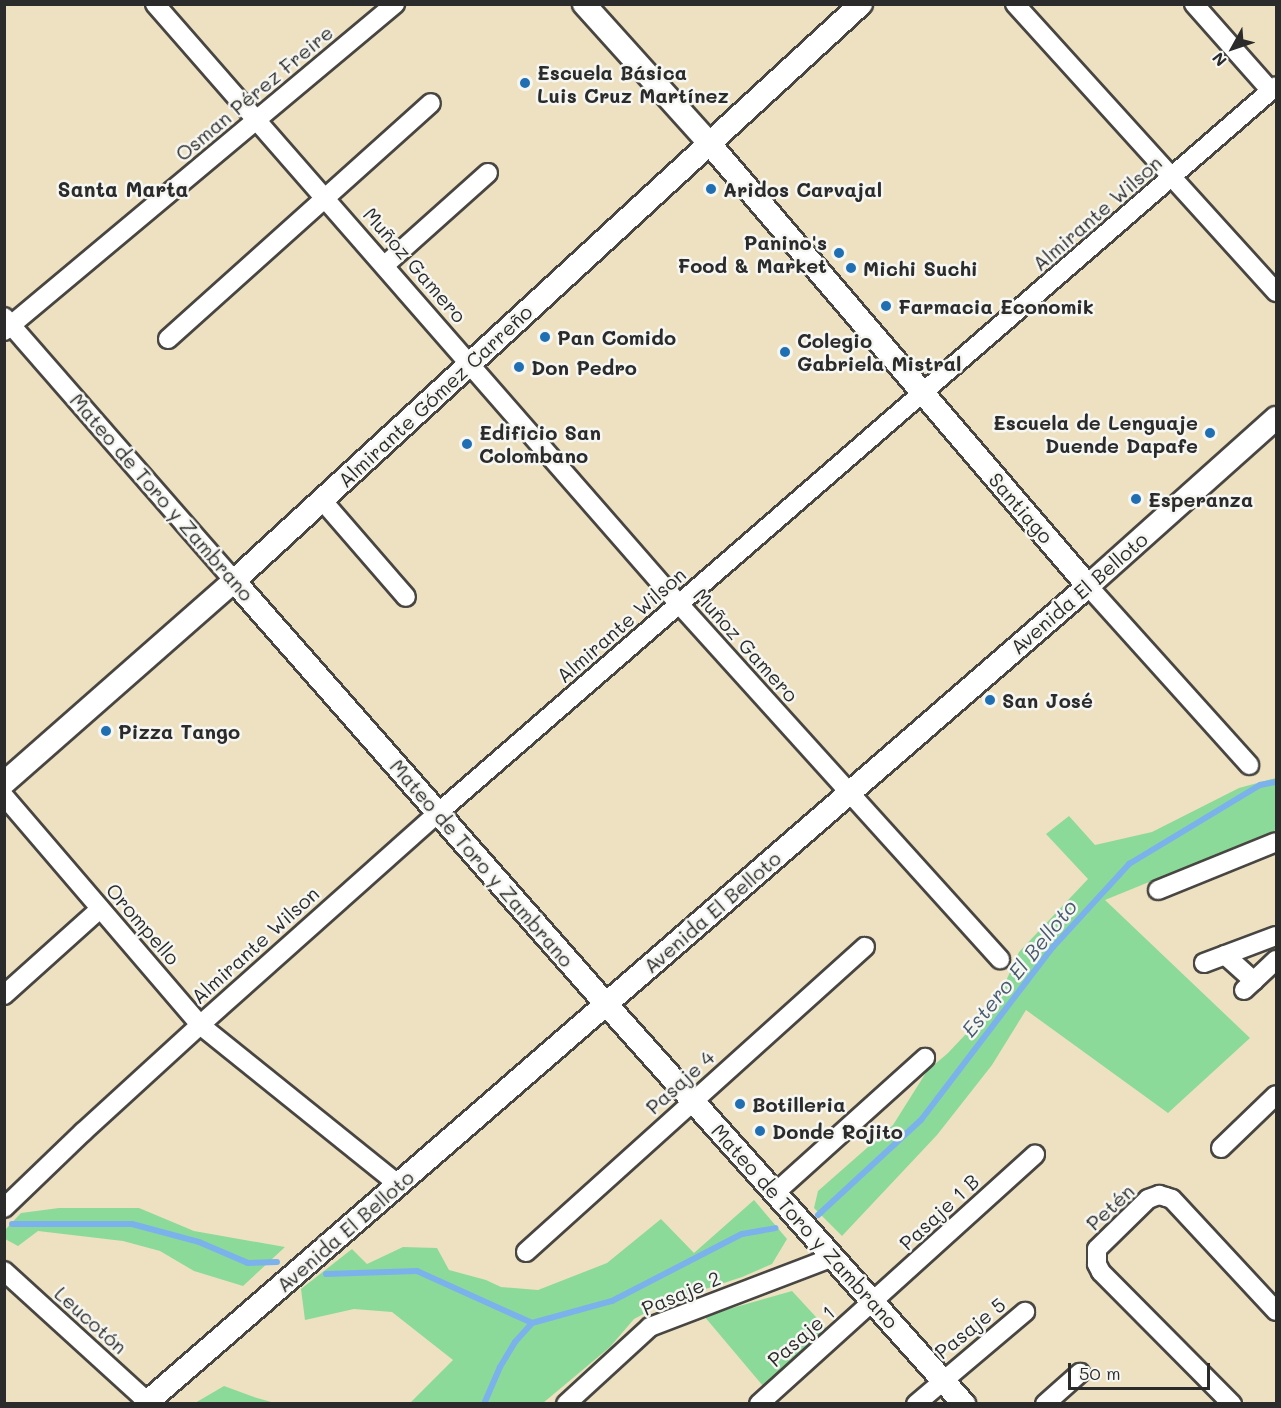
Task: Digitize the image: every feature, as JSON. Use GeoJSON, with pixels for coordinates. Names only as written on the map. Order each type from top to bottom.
{"type":"FeatureCollection","features":[{"type":"Feature","properties":{"kind":"street","name":"Muñoz Gamero"},"geometry":{"type":"LineString","coordinates":[[155,4],[327,198],[679,604],[1000,959]]}},
{"type":"Feature","properties":{"kind":"street","name":"Osman Pérez Freire"},"geometry":{"type":"LineString","coordinates":[[7,325],[395,4]]}},
{"type":"Feature","properties":{"kind":"street","name":"Santiago"},"geometry":{"type":"LineString","coordinates":[[584,4],[709,143],[1088,586],[1249,765]]}},
{"type":"Feature","properties":{"kind":"street","name":"Almirante Gómez Carreño"},"geometry":{"type":"LineString","coordinates":[[4,783],[234,581],[861,4]]}},
{"type":"Feature","properties":{"kind":"street"},"geometry":{"type":"LineString","coordinates":[[1015,4],[1276,292]]}},
{"type":"Feature","properties":{"kind":"street"},"geometry":{"type":"LineString","coordinates":[[1194,4],[1274,89]]}},
{"type":"Feature","properties":{"kind":"street","name":"Almirante Wilson"},"geometry":{"type":"LineString","coordinates":[[4,1208],[200,1024],[438,813],[1274,89]]}},
{"type":"Feature","properties":{"kind":"street"},"geometry":{"type":"LineString","coordinates":[[168,339],[431,103]]}},
{"type":"Feature","properties":{"kind":"street"},"geometry":{"type":"LineString","coordinates":[[385,265],[488,173]]}},
{"type":"Feature","properties":{"kind":"street","name":"Mateo de Toro y Zambrano"},"geometry":{"type":"LineString","coordinates":[[7,325],[606,1004],[964,1404]]}},
{"type":"Feature","properties":{"kind":"street","name":"Avenida El Belloto"},"geometry":{"type":"LineString","coordinates":[[146,1403],[1088,586],[1276,418]]}},
{"type":"Feature","properties":{"kind":"street"},"geometry":{"type":"LineString","coordinates":[[322,500],[406,597]]}},
{"type":"Feature","properties":{"kind":"street","name":"Orompello"},"geometry":{"type":"LineString","coordinates":[[4,796],[200,1024],[398,1184]]}},
{"type":"Feature","properties":{"kind":"street"},"geometry":{"type":"LineString","coordinates":[[1158,890],[1276,842]]}},
{"type":"Feature","properties":{"kind":"street"},"geometry":{"type":"LineString","coordinates":[[4,995],[100,909]]}},
{"type":"Feature","properties":{"kind":"street"},"geometry":{"type":"LineString","coordinates":[[1204,963],[1276,936]]}},
{"type":"Feature","properties":{"kind":"street","name":"Pasaje 4"},"geometry":{"type":"LineString","coordinates":[[526,1252],[692,1100],[866,947]]}},
{"type":"Feature","properties":{"kind":"street"},"geometry":{"type":"LineString","coordinates":[[1225,955],[1249,985],[1276,960]]}},
{"type":"Feature","properties":{"kind":"street"},"geometry":{"type":"LineString","coordinates":[[775,1193],[926,1058]]}},
{"type":"Feature","properties":{"kind":"street"},"geometry":{"type":"LineString","coordinates":[[1221,1148],[1276,1095]]}},
{"type":"Feature","properties":{"kind":"street","name":"Pasaje 1 B"},"geometry":{"type":"LineString","coordinates":[[874,1302],[1035,1155]]}},
{"type":"Feature","properties":{"kind":"street","name":"Petén"},"geometry":{"type":"LineString","coordinates":[[1232,1404],[1101,1272],[1097,1264],[1097,1249],[1148,1199],[1159,1195],[1172,1199],[1276,1311]]}},
{"type":"Feature","properties":{"kind":"street","name":"Pasaje 2"},"geometry":{"type":"LineString","coordinates":[[566,1404],[650,1327],[833,1257]]}},
{"type":"Feature","properties":{"kind":"street","name":"Leucotón"},"geometry":{"type":"LineString","coordinates":[[4,1271],[146,1403]]}},
{"type":"Feature","properties":{"kind":"street","name":"Pasaje 1"},"geometry":{"type":"LineString","coordinates":[[759,1404],[874,1302]]}},
{"type":"Feature","properties":{"kind":"street","name":"Pasaje 5"},"geometry":{"type":"LineString","coordinates":[[916,1404],[1025,1312]]}},
{"type":"Feature","properties":{"kind":"street"},"geometry":{"type":"LineString","coordinates":[[1045,1404],[1080,1373]]}},
{"type":"Feature","properties":{"kind":"green space"},"geometry":{"type":"Polygon","coordinates":[[[1276,778],[1276,830],[1105,900],[1250,1038],[1168,1113],[1026,1010],[992,1065],[937,1135],[842,1236],[814,1208],[818,1191],[893,1125],[927,1071],[948,1053],[997,1001],[1019,952],[1088,879],[1046,834],[1069,816],[1095,845],[1152,832],[1239,788],[1276,778]]]}},
{"type":"Feature","properties":{"kind":"green space"},"geometry":{"type":"Polygon","coordinates":[[[754,1200],[787,1239],[772,1264],[742,1277],[666,1302],[634,1319],[610,1347],[543,1403],[410,1403],[453,1360],[392,1312],[354,1309],[305,1320],[301,1289],[352,1249],[367,1264],[403,1247],[437,1248],[449,1270],[486,1280],[501,1287],[538,1290],[607,1263],[661,1219],[694,1253],[754,1200]]]}},
{"type":"Feature","properties":{"kind":"green space"},"geometry":{"type":"Polygon","coordinates":[[[59,1208],[139,1208],[194,1231],[285,1247],[243,1286],[194,1271],[160,1251],[123,1241],[38,1231],[18,1246],[5,1239],[5,1230],[21,1213],[59,1208]]]}},
{"type":"Feature","properties":{"kind":"green space"},"geometry":{"type":"Polygon","coordinates":[[[792,1291],[828,1330],[763,1386],[704,1316],[792,1291]]]}},
{"type":"Feature","properties":{"kind":"green space"},"geometry":{"type":"Polygon","coordinates":[[[224,1386],[257,1398],[275,1403],[195,1403],[224,1386]]]}},
{"type":"Feature","properties":{"kind":"waterway","name":"Estero El Belloto"},"geometry":{"type":"LineString","coordinates":[[818,1215],[921,1120],[1053,947],[1129,864],[1260,785],[1276,782]]}},
{"type":"Feature","properties":{"kind":"waterway"},"geometry":{"type":"LineString","coordinates":[[12,1224],[132,1224],[199,1242],[248,1263],[277,1262]]}},
{"type":"Feature","properties":{"kind":"waterway","name":"Estero El Belloto"},"geometry":{"type":"LineString","coordinates":[[484,1404],[500,1367],[515,1342],[532,1323],[612,1301],[742,1234],[775,1228]]}},
{"type":"Feature","properties":{"kind":"waterway"},"geometry":{"type":"LineString","coordinates":[[326,1274],[417,1271],[532,1323]]}},
{"type":"Feature","properties":{"kind":"place","name":"Escuela Básica Luis Cruz Martínez"},"geometry":{"type":"Point","coordinates":[525,83]}},
{"type":"Feature","properties":{"kind":"place","name":"Aridos Carvajal"},"geometry":{"type":"Point","coordinates":[711,189]}},
{"type":"Feature","properties":{"kind":"place","name":"Panino's Food & Market"},"geometry":{"type":"Point","coordinates":[839,253]}},
{"type":"Feature","properties":{"kind":"place","name":"Michi Suchi"},"geometry":{"type":"Point","coordinates":[851,268]}},
{"type":"Feature","properties":{"kind":"place","name":"Farmacia Economik"},"geometry":{"type":"Point","coordinates":[886,306]}},
{"type":"Feature","properties":{"kind":"place","name":"Pan Comido"},"geometry":{"type":"Point","coordinates":[545,337]}},
{"type":"Feature","properties":{"kind":"place","name":"Colegio Gabriela Mistral"},"geometry":{"type":"Point","coordinates":[785,352]}},
{"type":"Feature","properties":{"kind":"place","name":"Don Pedro"},"geometry":{"type":"Point","coordinates":[519,367]}},
{"type":"Feature","properties":{"kind":"place","name":"Escuela de Lenguaje Duende Dapafe"},"geometry":{"type":"Point","coordinates":[1210,433]}},
{"type":"Feature","properties":{"kind":"place","name":"Edificio San Colombano"},"geometry":{"type":"Point","coordinates":[467,444]}},
{"type":"Feature","properties":{"kind":"place","name":"Esperanza"},"geometry":{"type":"Point","coordinates":[1136,499]}},
{"type":"Feature","properties":{"kind":"place","name":"San José"},"geometry":{"type":"Point","coordinates":[990,700]}},
{"type":"Feature","properties":{"kind":"place","name":"Pizza Tango"},"geometry":{"type":"Point","coordinates":[106,731]}},
{"type":"Feature","properties":{"kind":"place","name":"Botilleria"},"geometry":{"type":"Point","coordinates":[740,1104]}},
{"type":"Feature","properties":{"kind":"place","name":"Donde Rojito"},"geometry":{"type":"Point","coordinates":[760,1131]}},
{"type":"Feature","properties":{"kind":"district","name":"Santa Marta"},"geometry":{"type":"Point","coordinates":[123,189]}}]}
